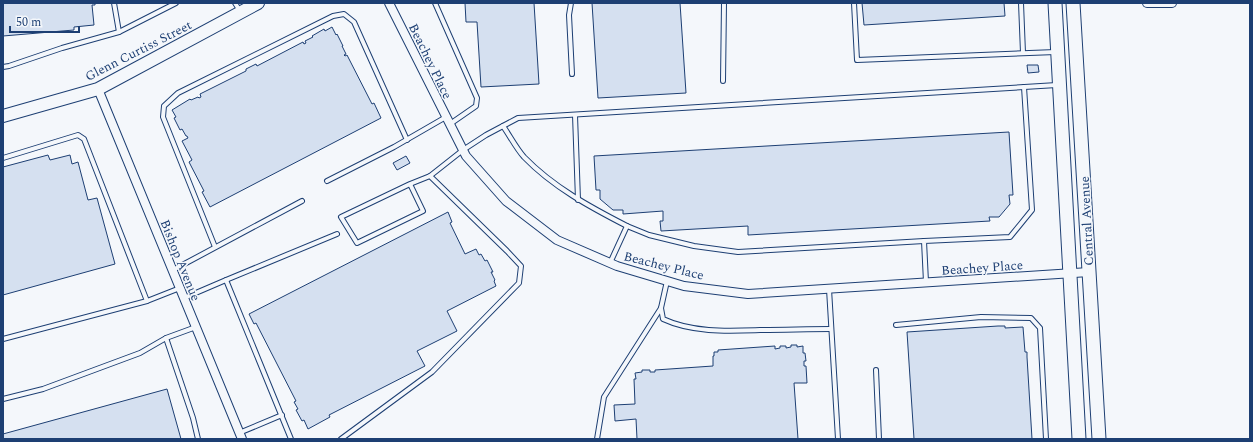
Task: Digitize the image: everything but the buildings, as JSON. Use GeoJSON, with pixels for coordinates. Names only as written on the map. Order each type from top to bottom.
{"type":"FeatureCollection","features":[{"type":"Feature","properties":{"kind":"main road","name":"Central Avenue"},"geometry":{"type":"LineString","coordinates":[[1055,3],[1078,439]]}},
{"type":"Feature","properties":{"kind":"main road","name":"Central Avenue"},"geometry":{"type":"LineString","coordinates":[[1073,3],[1099,439]]}},
{"type":"Feature","properties":{"kind":"main road"},"geometry":{"type":"LineString","coordinates":[[1059,85],[1078,84]]}},
{"type":"Feature","properties":{"kind":"street","name":"Glenn Curtiss Street"},"geometry":{"type":"LineString","coordinates":[[3,116],[98,89],[238,8],[258,3]]}},
{"type":"Feature","properties":{"kind":"street","name":"Beachey Place"},"geometry":{"type":"LineString","coordinates":[[389,3],[466,156],[506,200],[551,236],[610,263],[684,286],[748,294],[1089,272]]}},
{"type":"Feature","properties":{"kind":"street"},"geometry":{"type":"LineString","coordinates":[[1147,3],[1172,3]]}},
{"type":"Feature","properties":{"kind":"street","name":"Bishop Avenue"},"geometry":{"type":"LineString","coordinates":[[98,89],[240,436]]}},
{"type":"Feature","properties":{"kind":"lane"},"geometry":{"type":"LineString","coordinates":[[114,3],[119,32]]}},
{"type":"Feature","properties":{"kind":"lane"},"geometry":{"type":"LineString","coordinates":[[3,67],[119,32],[176,3]]}},
{"type":"Feature","properties":{"kind":"lane"},"geometry":{"type":"LineString","coordinates":[[327,182],[476,106],[477,98],[435,3]]}},
{"type":"Feature","properties":{"kind":"lane"},"geometry":{"type":"LineString","coordinates":[[571,3],[569,15],[572,74]]}},
{"type":"Feature","properties":{"kind":"lane"},"geometry":{"type":"LineString","coordinates":[[723,81],[724,3]]}},
{"type":"Feature","properties":{"kind":"lane"},"geometry":{"type":"LineString","coordinates":[[854,3],[857,60],[1057,52]]}},
{"type":"Feature","properties":{"kind":"lane"},"geometry":{"type":"LineString","coordinates":[[1020,3],[1023,53]]}},
{"type":"Feature","properties":{"kind":"lane"},"geometry":{"type":"LineString","coordinates":[[215,247],[163,118],[164,106],[178,94],[333,16],[344,14],[354,22],[407,140]]}},
{"type":"Feature","properties":{"kind":"lane"},"geometry":{"type":"LineString","coordinates":[[410,184],[423,211],[357,243],[341,217],[410,184],[430,176],[463,150],[486,135],[518,118],[1059,85]]}},
{"type":"Feature","properties":{"kind":"lane"},"geometry":{"type":"LineString","coordinates":[[504,126],[524,156],[554,183],[578,200],[627,226],[649,235],[694,246],[738,252],[1010,237],[1032,210],[1024,87]]}},
{"type":"Feature","properties":{"kind":"lane"},"geometry":{"type":"LineString","coordinates":[[574,115],[578,200]]}},
{"type":"Feature","properties":{"kind":"lane"},"geometry":{"type":"LineString","coordinates":[[3,158],[78,135],[84,139],[147,301]]}},
{"type":"Feature","properties":{"kind":"lane"},"geometry":{"type":"LineString","coordinates":[[341,439],[432,372],[519,283],[521,266],[430,176]]}},
{"type":"Feature","properties":{"kind":"lane"},"geometry":{"type":"LineString","coordinates":[[172,270],[302,201]]}},
{"type":"Feature","properties":{"kind":"lane"},"geometry":{"type":"LineString","coordinates":[[610,263],[627,226]]}},
{"type":"Feature","properties":{"kind":"lane"},"geometry":{"type":"LineString","coordinates":[[184,298],[337,234]]}},
{"type":"Feature","properties":{"kind":"lane"},"geometry":{"type":"LineString","coordinates":[[924,241],[926,282]]}},
{"type":"Feature","properties":{"kind":"lane"},"geometry":{"type":"LineString","coordinates":[[226,280],[291,439]]}},
{"type":"Feature","properties":{"kind":"lane"},"geometry":{"type":"LineString","coordinates":[[597,439],[604,397],[661,308],[667,281]]}},
{"type":"Feature","properties":{"kind":"lane"},"geometry":{"type":"LineString","coordinates":[[3,339],[147,301],[180,288]]}},
{"type":"Feature","properties":{"kind":"lane"},"geometry":{"type":"LineString","coordinates":[[829,289],[838,439]]}},
{"type":"Feature","properties":{"kind":"lane"},"geometry":{"type":"LineString","coordinates":[[661,308],[663,319],[673,324],[694,328],[725,331],[831,329]]}},
{"type":"Feature","properties":{"kind":"lane"},"geometry":{"type":"LineString","coordinates":[[896,325],[981,317],[1031,318],[1040,328],[1046,439]]}},
{"type":"Feature","properties":{"kind":"lane"},"geometry":{"type":"LineString","coordinates":[[3,399],[43,389],[125,359],[140,353],[166,338],[196,328]]}},
{"type":"Feature","properties":{"kind":"lane"},"geometry":{"type":"LineString","coordinates":[[166,338],[193,418],[198,439]]}},
{"type":"Feature","properties":{"kind":"lane"},"geometry":{"type":"LineString","coordinates":[[876,370],[879,439]]}},
{"type":"Feature","properties":{"kind":"lane"},"geometry":{"type":"LineString","coordinates":[[240,436],[282,415]]}}]}
